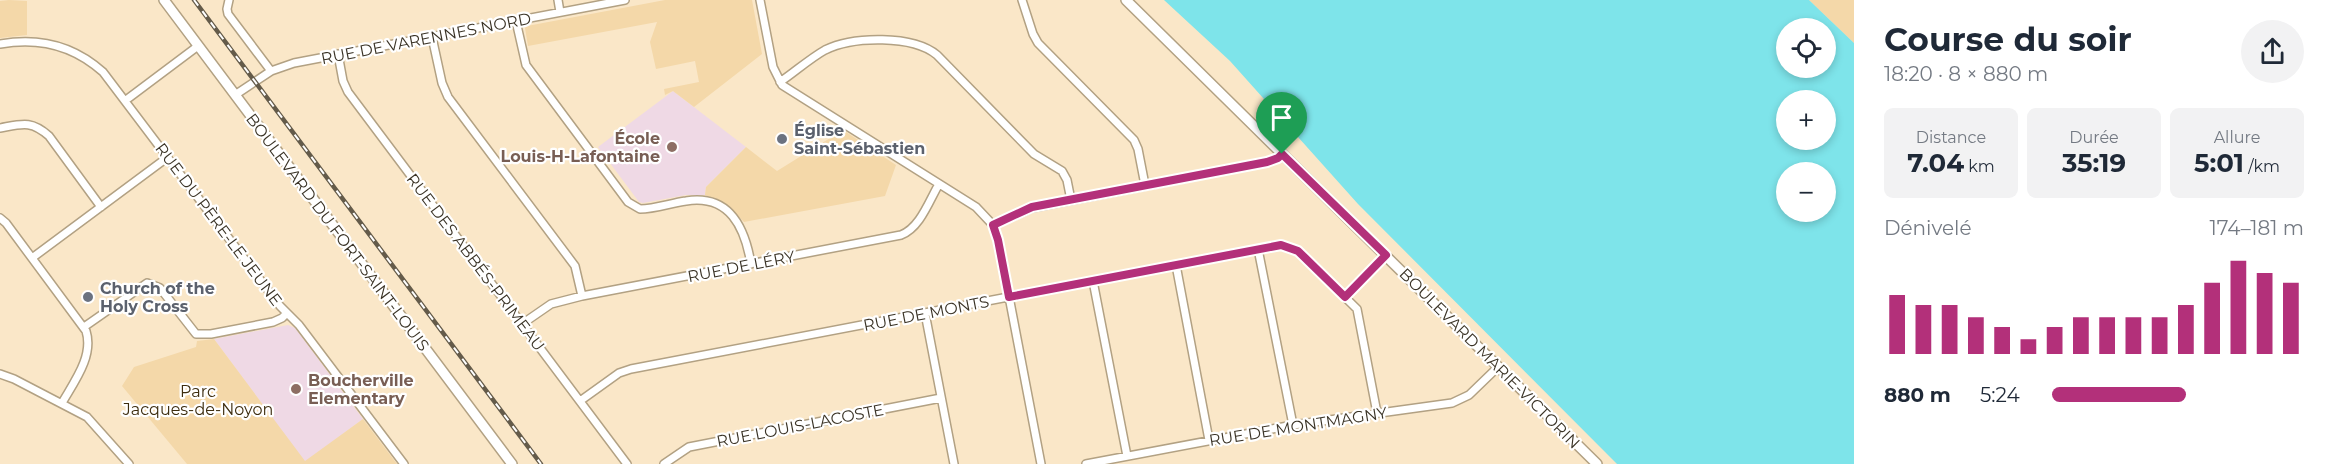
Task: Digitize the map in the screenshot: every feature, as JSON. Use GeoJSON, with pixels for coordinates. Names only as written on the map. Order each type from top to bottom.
{"type":"FeatureCollection","features":[{"type":"Feature","properties":{"kind":"street","name":"BOULEVARD DU FORT-SAINT-LOUIS"},"geometry":{"type":"LineString","coordinates":[[164,0],[512,464]]}},
{"type":"Feature","properties":{"kind":"street"},"geometry":{"type":"LineString","coordinates":[[230,0],[226,9],[228,14],[271,71]]}},
{"type":"Feature","properties":{"kind":"street"},"geometry":{"type":"LineString","coordinates":[[558,0],[560,12]]}},
{"type":"Feature","properties":{"kind":"street","name":"RUE DE VARENNES NORD"},"geometry":{"type":"LineString","coordinates":[[235,95],[271,71],[294,63],[625,0]]}},
{"type":"Feature","properties":{"kind":"street"},"geometry":{"type":"LineString","coordinates":[[760,0],[773,67],[780,82],[976,207],[993,225],[998,240],[1041,464]]}},
{"type":"Feature","properties":{"kind":"street"},"geometry":{"type":"LineString","coordinates":[[1022,0],[1038,43],[1137,144],[1145,185]]}},
{"type":"Feature","properties":{"kind":"street","name":"BOULEVARD MARIE-VICTORIN"},"geometry":{"type":"LineString","coordinates":[[1126,0],[1597,464]]}},
{"type":"Feature","properties":{"kind":"street"},"geometry":{"type":"LineString","coordinates":[[516,21],[524,60],[529,71],[628,202],[640,209],[696,200],[719,206],[733,216],[741,226],[751,264]]}},
{"type":"Feature","properties":{"kind":"street"},"geometry":{"type":"LineString","coordinates":[[432,37],[446,93],[575,266],[582,296]]}},
{"type":"Feature","properties":{"kind":"street","name":"RUE DU PÈRE-LE JEUNE"},"geometry":{"type":"LineString","coordinates":[[0,44],[30,40],[68,49],[87,58],[103,72],[404,464]]}},
{"type":"Feature","properties":{"kind":"street"},"geometry":{"type":"LineString","coordinates":[[780,82],[834,46],[872,40],[922,46],[937,56],[1034,154],[1062,171],[1067,180],[1071,200]]}},
{"type":"Feature","properties":{"kind":"street"},"geometry":{"type":"LineString","coordinates":[[126,100],[198,46]]}},
{"type":"Feature","properties":{"kind":"street","name":"RUE DES ABBÉS-PRIMEAU"},"geometry":{"type":"LineString","coordinates":[[338,54],[343,81],[348,92],[627,464]]}},
{"type":"Feature","properties":{"kind":"street"},"geometry":{"type":"LineString","coordinates":[[0,128],[24,124],[41,129],[49,136],[101,207]]}},
{"type":"Feature","properties":{"kind":"street"},"geometry":{"type":"LineString","coordinates":[[993,225],[1026,209],[1267,162],[1282,154]]}},
{"type":"Feature","properties":{"kind":"street"},"geometry":{"type":"LineString","coordinates":[[32,258],[168,158]]}},
{"type":"Feature","properties":{"kind":"street","name":"RUE DE LÉRY"},"geometry":{"type":"LineString","coordinates":[[522,324],[551,304],[582,296],[905,234],[916,224],[939,184]]}},
{"type":"Feature","properties":{"kind":"street"},"geometry":{"type":"LineString","coordinates":[[0,219],[84,327],[88,349],[83,364],[62,403]]}},
{"type":"Feature","properties":{"kind":"street","name":"RUE DE MONTS"},"geometry":{"type":"LineString","coordinates":[[580,401],[612,377],[630,369],[1281,245],[1294,248],[1345,297],[1359,314],[1377,413]]}},
{"type":"Feature","properties":{"kind":"street"},"geometry":{"type":"LineString","coordinates":[[1258,249],[1293,425]]}},
{"type":"Feature","properties":{"kind":"street"},"geometry":{"type":"LineString","coordinates":[[1345,297],[1386,255]]}},
{"type":"Feature","properties":{"kind":"street"},"geometry":{"type":"LineString","coordinates":[[1176,265],[1209,440]]}},
{"type":"Feature","properties":{"kind":"street"},"geometry":{"type":"LineString","coordinates":[[1093,281],[1127,456]]}},
{"type":"Feature","properties":{"kind":"street"},"geometry":{"type":"LineString","coordinates":[[84,327],[147,283],[160,288],[196,334],[212,334],[273,322],[287,313]]}},
{"type":"Feature","properties":{"kind":"street"},"geometry":{"type":"LineString","coordinates":[[926,314],[954,464]]}},
{"type":"Feature","properties":{"kind":"street","name":"RUE DE MONTMAGNY"},"geometry":{"type":"LineString","coordinates":[[1086,464],[1293,425],[1458,401],[1474,391],[1498,367]]}},
{"type":"Feature","properties":{"kind":"street"},"geometry":{"type":"LineString","coordinates":[[0,374],[14,378],[92,420],[129,464]]}},
{"type":"Feature","properties":{"kind":"street","name":"RUE LOUIS-LACOSTE"},"geometry":{"type":"LineString","coordinates":[[664,464],[689,447],[941,398]]}},
{"type":"Feature","properties":{"kind":"shaded area","name":"École Louis-H-Lafontaine"},"geometry":{"type":"Polygon","coordinates":[[[673,91],[746,147],[706,187],[705,195],[686,195],[639,202],[598,147],[673,91]]]}},
{"type":"Feature","properties":{"kind":"shaded area","name":"Boucherville Elementary"},"geometry":{"type":"Polygon","coordinates":[[[288,325],[295,328],[363,419],[305,462],[214,339],[288,325]]]}},
{"type":"Feature","properties":{"kind":"green space"},"geometry":{"type":"Polygon","coordinates":[[[665,0],[752,0],[762,54],[694,107],[673,91],[665,95],[664,89],[699,82],[695,61],[656,69],[650,42],[657,22],[528,46],[525,28],[527,26],[665,0]]]}},
{"type":"Feature","properties":{"kind":"green space"},"geometry":{"type":"Polygon","coordinates":[[[1809,0],[1854,0],[1854,43],[1836,26],[1836,18],[1828,18],[1809,0]]]}},
{"type":"Feature","properties":{"kind":"green space"},"geometry":{"type":"Polygon","coordinates":[[[0,1],[27,1],[27,35],[0,38],[0,1]]]}},
{"type":"Feature","properties":{"kind":"green space"},"geometry":{"type":"Polygon","coordinates":[[[843,130],[896,165],[885,196],[744,222],[725,203],[705,195],[706,187],[746,147],[777,171],[843,130]]]}},
{"type":"Feature","properties":{"kind":"green space","name":"Parc Jacques-de-Noyon"},"geometry":{"type":"Polygon","coordinates":[[[214,339],[305,461],[363,419],[397,464],[187,464],[122,386],[134,367],[196,347],[197,341],[214,339]]]}},
{"type":"Feature","properties":{"kind":"water"},"geometry":{"type":"Polygon","coordinates":[[[1164,0],[1809,0],[1828,18],[1776,18],[1776,78],[1836,78],[1836,26],[1854,43],[1854,464],[1617,464],[1358,204],[1230,61],[1164,0]]]}},
{"type":"Feature","properties":{"kind":"railway"},"geometry":{"type":"LineString","coordinates":[[194,0],[541,464]]}},
{"type":"Feature","properties":{"kind":"place","name":"Église Saint-Sébastien"},"geometry":{"type":"Point","coordinates":[782,139]}},
{"type":"Feature","properties":{"kind":"place","name":"École Louis-H-Lafontaine"},"geometry":{"type":"Point","coordinates":[672,147]}},
{"type":"Feature","properties":{"kind":"place","name":"Church of the Holy Cross"},"geometry":{"type":"Point","coordinates":[88,297]}},
{"type":"Feature","properties":{"kind":"place","name":"Boucherville Elementary"},"geometry":{"type":"Point","coordinates":[296,389]}},
{"type":"Feature","properties":{"kind":"route"},"geometry":{"type":"LineString","coordinates":[[1282,154],[1386,255],[1345,297],[1298,251],[1281,245],[1009,297],[993,225],[1032,207],[1267,162],[1282,154]]}}]}
